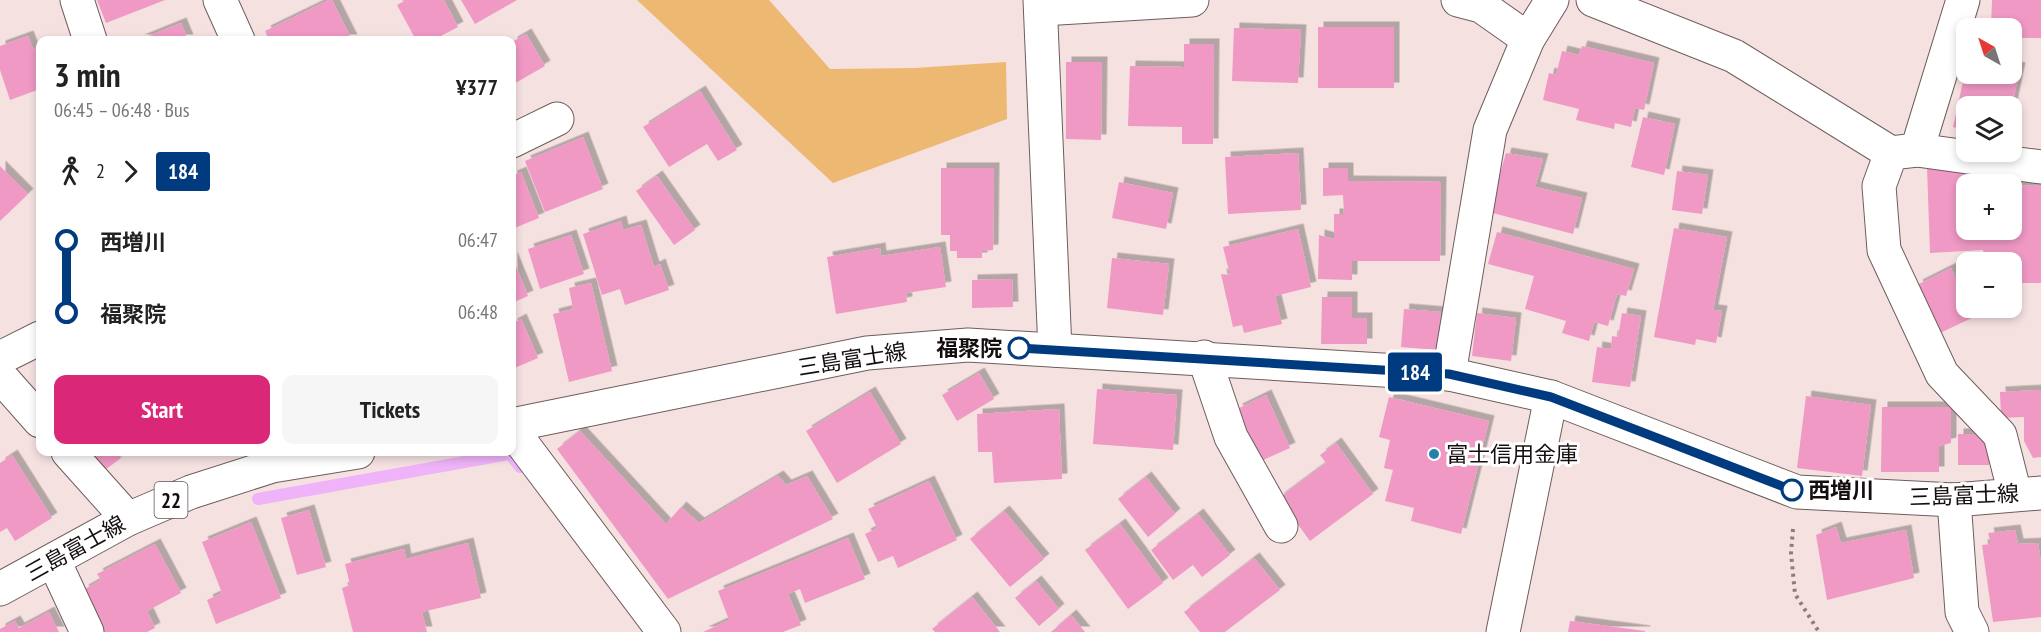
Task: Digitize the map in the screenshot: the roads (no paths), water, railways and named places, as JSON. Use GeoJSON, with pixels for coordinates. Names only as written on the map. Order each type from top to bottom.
{"type":"FeatureCollection","features":[{"type":"Feature","properties":{"kind":"street"},"geometry":{"type":"LineString","coordinates":[[77,0],[89,36]]}},
{"type":"Feature","properties":{"kind":"street"},"geometry":{"type":"LineString","coordinates":[[220,0],[236,36]]}},
{"type":"Feature","properties":{"kind":"street"},"geometry":{"type":"LineString","coordinates":[[1055,350],[1041,5],[1192,0]]}},
{"type":"Feature","properties":{"kind":"street"},"geometry":{"type":"LineString","coordinates":[[1458,0],[1481,6],[1528,39]]}},
{"type":"Feature","properties":{"kind":"street"},"geometry":{"type":"LineString","coordinates":[[1449,374],[1490,130],[1528,39],[1551,0]]}},
{"type":"Feature","properties":{"kind":"street"},"geometry":{"type":"LineString","coordinates":[[1593,0],[1734,57],[1904,152],[2041,167]]}},
{"type":"Feature","properties":{"kind":"street"},"geometry":{"type":"LineString","coordinates":[[1963,0],[1904,152],[1879,186],[1884,250],[1942,374],[2000,435],[2028,493]]}},
{"type":"Feature","properties":{"kind":"street"},"geometry":{"type":"LineString","coordinates":[[516,139],[557,119]]}},
{"type":"Feature","properties":{"kind":"street"},"geometry":{"type":"LineString","coordinates":[[0,358],[36,340]]}},
{"type":"Feature","properties":{"kind":"street","name":"三島富士線"},"geometry":{"type":"LineString","coordinates":[[516,424],[867,353],[968,345],[1204,357],[1449,374],[1551,397],[1797,492],[1954,500],[2028,493]]}},
{"type":"Feature","properties":{"kind":"street"},"geometry":{"type":"LineString","coordinates":[[1204,357],[1231,437],[1281,526]]}},
{"type":"Feature","properties":{"kind":"street"},"geometry":{"type":"LineString","coordinates":[[0,376],[36,416]]}},
{"type":"Feature","properties":{"kind":"street"},"geometry":{"type":"LineString","coordinates":[[1503,632],[1551,397]]}},
{"type":"Feature","properties":{"kind":"street"},"geometry":{"type":"LineString","coordinates":[[516,435],[664,632]]}},
{"type":"Feature","properties":{"kind":"street"},"geometry":{"type":"LineString","coordinates":[[72,456],[128,519]]}},
{"type":"Feature","properties":{"kind":"street","name":"三島富士線"},"geometry":{"type":"LineString","coordinates":[[0,589],[128,519],[191,492],[272,466],[333,456]]}},
{"type":"Feature","properties":{"kind":"street"},"geometry":{"type":"LineString","coordinates":[[1954,500],[1962,612],[1972,632]]}},
{"type":"Feature","properties":{"kind":"street"},"geometry":{"type":"LineString","coordinates":[[54,561],[87,632]]}},
{"type":"Feature","properties":{"kind":"waterway"},"geometry":{"type":"LineString","coordinates":[[258,499],[499,456]]}},
{"type":"Feature","properties":{"kind":"waterway"},"geometry":{"type":"LineString","coordinates":[[512,456],[520,467]]}},
{"type":"Feature","properties":{"kind":"place","name":"福聚院"},"geometry":{"type":"Point","coordinates":[1019,348]}},
{"type":"Feature","properties":{"kind":"place","name":"富士信用金庫"},"geometry":{"type":"Point","coordinates":[1434,454]}},
{"type":"Feature","properties":{"kind":"place","name":"西増川"},"geometry":{"type":"Point","coordinates":[1792,490]}}]}
